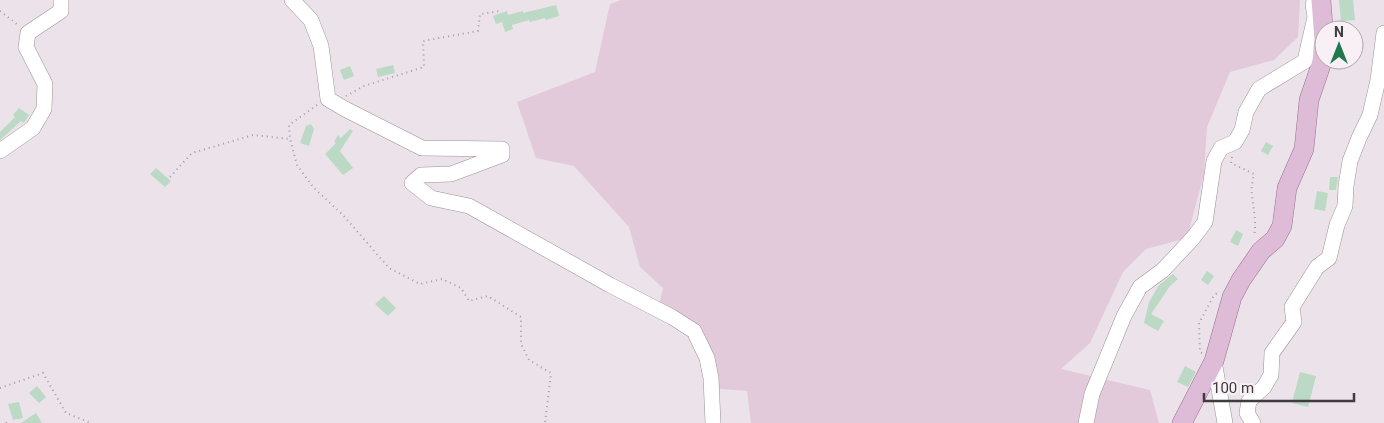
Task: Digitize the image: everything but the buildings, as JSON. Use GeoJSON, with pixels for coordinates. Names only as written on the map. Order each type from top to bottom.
{"type":"FeatureCollection","features":[{"type":"Feature","properties":{"kind":"main road"},"geometry":{"type":"LineString","coordinates":[[1182,423],[1216,356],[1232,297],[1261,251],[1275,239],[1282,226],[1287,188],[1304,149],[1309,100],[1322,62],[1324,39],[1321,0]]}},
{"type":"Feature","properties":{"kind":"street"},"geometry":{"type":"LineString","coordinates":[[0,151],[32,128],[44,110],[45,84],[26,47],[28,33],[61,11],[61,0]]}},
{"type":"Feature","properties":{"kind":"street"},"geometry":{"type":"LineString","coordinates":[[292,0],[311,20],[321,46],[328,99],[344,110],[422,148],[502,149],[502,155],[451,174],[421,175],[412,183],[431,198],[469,206],[610,285],[651,305],[694,331],[706,358],[712,378],[713,423]]}},
{"type":"Feature","properties":{"kind":"street"},"geometry":{"type":"LineString","coordinates":[[1086,423],[1092,394],[1124,316],[1140,287],[1163,270],[1193,238],[1205,222],[1214,161],[1221,148],[1235,142],[1242,130],[1246,112],[1259,89],[1305,61],[1315,17],[1313,0]]}},
{"type":"Feature","properties":{"kind":"street"},"geometry":{"type":"LineString","coordinates":[[1253,423],[1247,413],[1249,401],[1264,387],[1271,375],[1272,353],[1294,322],[1292,307],[1317,267],[1329,258],[1337,224],[1345,206],[1350,161],[1370,116],[1378,80],[1384,32]]}},
{"type":"Feature","properties":{"kind":"street"},"geometry":{"type":"LineString","coordinates":[[1216,356],[1225,423]]}},
{"type":"Feature","properties":{"kind":"path"},"geometry":{"type":"LineString","coordinates":[[0,11],[28,33]]}},
{"type":"Feature","properties":{"kind":"path"},"geometry":{"type":"LineString","coordinates":[[344,110],[344,98],[364,86],[424,67],[423,41],[478,31],[480,14],[500,11]]}},
{"type":"Feature","properties":{"kind":"path"},"geometry":{"type":"LineString","coordinates":[[328,99],[310,109],[289,125],[290,139],[297,165],[314,188],[343,215],[389,268],[420,284],[442,279],[461,288],[469,300],[488,296],[520,316],[521,344],[529,360],[551,373],[545,423]]}},
{"type":"Feature","properties":{"kind":"path"},"geometry":{"type":"LineString","coordinates":[[170,177],[192,153],[253,136],[290,139]]}},
{"type":"Feature","properties":{"kind":"path"},"geometry":{"type":"LineString","coordinates":[[1235,142],[1231,163],[1254,174],[1251,192],[1256,226],[1253,243]]}},
{"type":"Feature","properties":{"kind":"path"},"geometry":{"type":"LineString","coordinates":[[1216,356],[1208,356],[1200,352],[1199,323],[1213,296],[1220,290]]}},
{"type":"Feature","properties":{"kind":"path"},"geometry":{"type":"LineString","coordinates":[[0,388],[43,373],[66,413],[91,423]]}},
{"type":"Feature","properties":{"kind":"shaded area"},"geometry":{"type":"Polygon","coordinates":[[[621,0],[1300,0],[1298,37],[1274,60],[1230,72],[1207,127],[1204,174],[1187,238],[1146,249],[1123,272],[1090,343],[1061,369],[1150,390],[1159,423],[751,423],[747,391],[708,388],[697,327],[657,313],[663,288],[640,267],[629,227],[574,166],[536,158],[517,102],[595,72],[610,4],[621,0]]]}}]}
